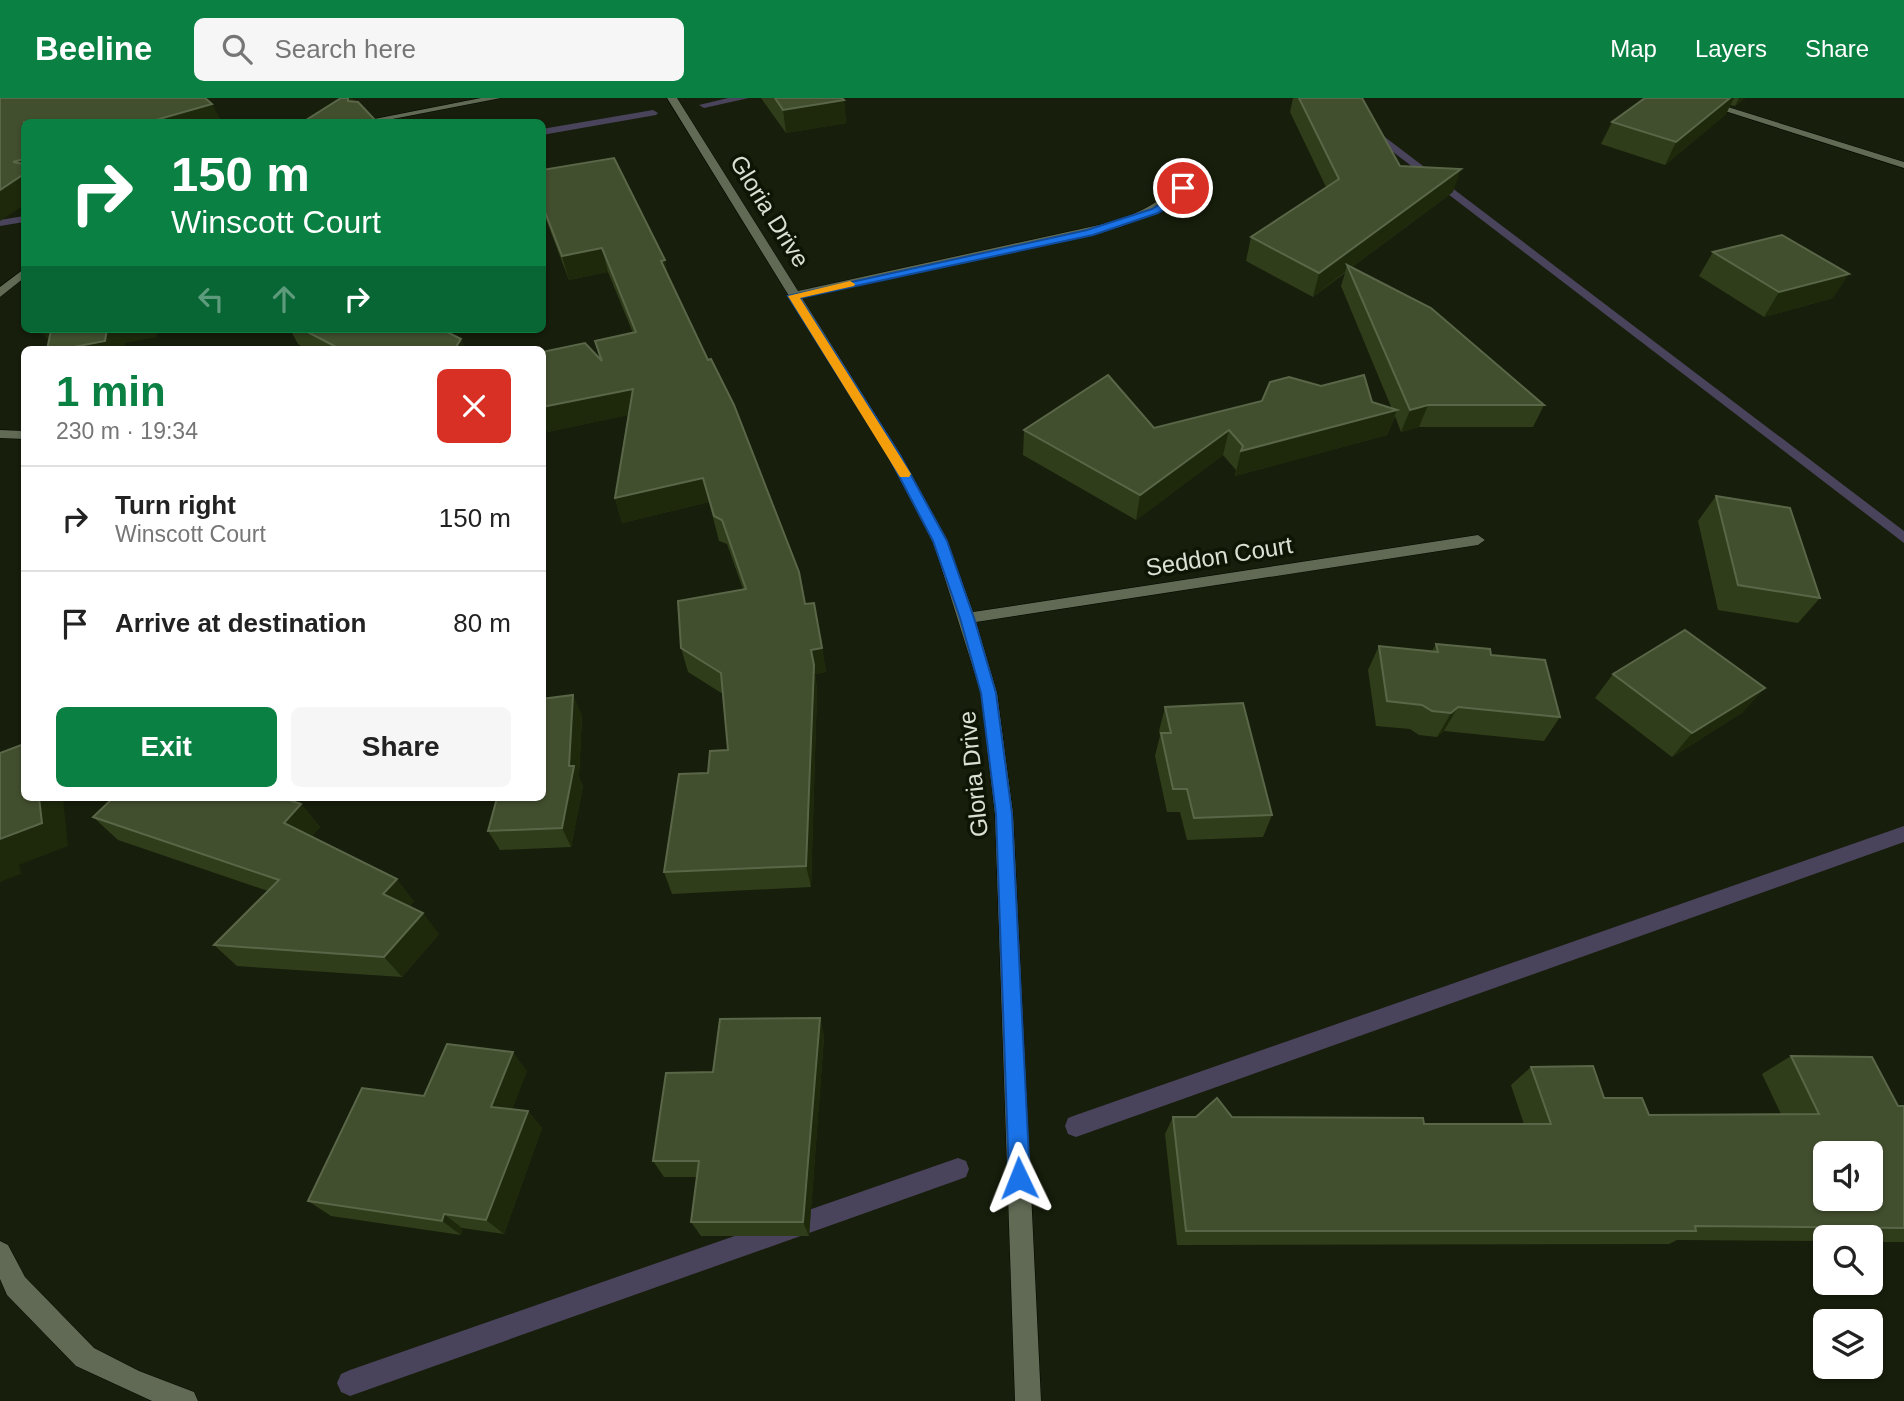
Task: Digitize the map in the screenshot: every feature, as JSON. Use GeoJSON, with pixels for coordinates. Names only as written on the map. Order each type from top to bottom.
{"type":"FeatureCollection","features":[{"type":"Feature","properties":{"kind":"street"},"geometry":{"type":"LineString","coordinates":[[380,119],[496,98]]}},
{"type":"Feature","properties":{"kind":"street","name":"Gloria Drive"},"geometry":{"type":"LineString","coordinates":[[672,98],[901,467],[940,541],[989,693],[1004,814],[1028,1401]]}},
{"type":"Feature","properties":{"kind":"street"},"geometry":{"type":"LineString","coordinates":[[1689,98],[1904,165]]}},
{"type":"Feature","properties":{"kind":"street"},"geometry":{"type":"LineString","coordinates":[[793,296],[1116,225],[1167,204],[1183,188],[1196,169]]}},
{"type":"Feature","properties":{"kind":"street"},"geometry":{"type":"LineString","coordinates":[[0,293],[21,275]]}},
{"type":"Feature","properties":{"kind":"street"},"geometry":{"type":"LineString","coordinates":[[0,434],[21,435]]}},
{"type":"Feature","properties":{"kind":"street","name":"Seddon Court"},"geometry":{"type":"LineString","coordinates":[[967,618],[1478,540]]}},
{"type":"Feature","properties":{"kind":"street"},"geometry":{"type":"LineString","coordinates":[[0,1253],[16,1286],[85,1357],[133,1381],[185,1401]]}},
{"type":"Feature","properties":{"kind":"building"},"geometry":{"type":"Polygon","coordinates":[[[0,98],[205,98],[212,104],[160,119],[21,119],[21,160],[13,162],[21,163],[21,176],[0,190],[0,98]]]}},
{"type":"Feature","properties":{"kind":"building"},"geometry":{"type":"Polygon","coordinates":[[[341,98],[348,98],[348,101],[358,102],[374,119],[308,119],[341,98]]]}},
{"type":"Feature","properties":{"kind":"building"},"geometry":{"type":"Polygon","coordinates":[[[775,98],[842,98],[844,100],[783,110],[775,98]]]}},
{"type":"Feature","properties":{"kind":"building"},"geometry":{"type":"Polygon","coordinates":[[[1299,98],[1362,98],[1400,166],[1461,169],[1319,273],[1251,237],[1339,179],[1299,98]]]}},
{"type":"Feature","properties":{"kind":"building"},"geometry":{"type":"Polygon","coordinates":[[[1645,98],[1730,98],[1676,142],[1612,122],[1645,98]]]}},
{"type":"Feature","properties":{"kind":"building"},"geometry":{"type":"Polygon","coordinates":[[[614,158],[665,260],[661,261],[708,360],[711,359],[734,405],[799,572],[805,604],[814,603],[822,648],[811,650],[814,665],[806,866],[664,872],[679,774],[708,773],[710,751],[728,750],[721,673],[681,648],[678,601],[746,589],[722,520],[714,516],[703,478],[615,498],[633,389],[546,406],[546,351],[585,343],[602,361],[595,341],[636,332],[602,248],[562,256],[546,214],[546,169],[614,158]]]}},
{"type":"Feature","properties":{"kind":"building"},"geometry":{"type":"Polygon","coordinates":[[[1782,235],[1849,274],[1779,292],[1713,252],[1782,235]]]}},
{"type":"Feature","properties":{"kind":"building"},"geometry":{"type":"Polygon","coordinates":[[[1347,265],[1431,308],[1544,405],[1428,405],[1410,410],[1347,265]]]}},
{"type":"Feature","properties":{"kind":"building"},"geometry":{"type":"Polygon","coordinates":[[[50,333],[106,333],[105,341],[79,346],[48,346],[50,333]]]}},
{"type":"Feature","properties":{"kind":"building"},"geometry":{"type":"Polygon","coordinates":[[[310,333],[449,333],[461,339],[457,346],[334,346],[310,333]]]}},
{"type":"Feature","properties":{"kind":"building"},"geometry":{"type":"Polygon","coordinates":[[[1108,375],[1154,428],[1262,401],[1270,382],[1289,377],[1321,386],[1364,375],[1372,402],[1397,410],[1241,451],[1243,446],[1229,430],[1140,495],[1024,430],[1108,375]]]}},
{"type":"Feature","properties":{"kind":"building"},"geometry":{"type":"Polygon","coordinates":[[[1716,496],[1790,508],[1820,598],[1738,585],[1716,496]]]}},
{"type":"Feature","properties":{"kind":"building"},"geometry":{"type":"Polygon","coordinates":[[[1685,630],[1765,688],[1692,733],[1613,674],[1685,630]]]}},
{"type":"Feature","properties":{"kind":"building"},"geometry":{"type":"Polygon","coordinates":[[[1436,644],[1490,649],[1491,655],[1545,660],[1560,717],[1458,707],[1451,713],[1432,711],[1422,705],[1387,701],[1379,646],[1438,652],[1436,644]]]}},
{"type":"Feature","properties":{"kind":"building"},"geometry":{"type":"Polygon","coordinates":[[[573,695],[569,766],[574,766],[562,828],[488,831],[496,801],[546,801],[546,698],[573,695]]]}},
{"type":"Feature","properties":{"kind":"building"},"geometry":{"type":"Polygon","coordinates":[[[1243,703],[1272,815],[1194,818],[1187,789],[1173,789],[1161,733],[1171,733],[1165,707],[1243,703]]]}},
{"type":"Feature","properties":{"kind":"building"},"geometry":{"type":"Polygon","coordinates":[[[21,745],[21,801],[39,801],[42,823],[0,839],[0,753],[21,745]]]}},
{"type":"Feature","properties":{"kind":"building"},"geometry":{"type":"Polygon","coordinates":[[[110,801],[292,801],[301,804],[284,823],[397,879],[383,894],[423,913],[384,957],[214,945],[279,880],[93,817],[110,801]]]}},
{"type":"Feature","properties":{"kind":"building"},"geometry":{"type":"Polygon","coordinates":[[[820,1018],[803,1222],[691,1222],[699,1161],[653,1161],[666,1073],[713,1072],[720,1019],[820,1018]]]}},
{"type":"Feature","properties":{"kind":"building"},"geometry":{"type":"Polygon","coordinates":[[[447,1044],[513,1052],[491,1107],[528,1111],[486,1220],[444,1214],[442,1221],[308,1201],[362,1088],[424,1096],[447,1044]]]}},
{"type":"Feature","properties":{"kind":"building"},"geometry":{"type":"Polygon","coordinates":[[[1791,1056],[1872,1057],[1898,1106],[1904,1106],[1904,1228],[1883,1228],[1883,1225],[1813,1225],[1813,1227],[1695,1226],[1696,1231],[1186,1231],[1173,1117],[1196,1117],[1217,1098],[1232,1117],[1423,1118],[1424,1124],[1551,1124],[1531,1067],[1593,1066],[1604,1098],[1642,1098],[1649,1115],[1819,1114],[1791,1056]]]}},
{"type":"Feature","properties":{"kind":"waterway"},"geometry":{"type":"LineString","coordinates":[[704,105],[744,98]]}},
{"type":"Feature","properties":{"kind":"waterway"},"geometry":{"type":"LineString","coordinates":[[546,131],[653,113]]}},
{"type":"Feature","properties":{"kind":"waterway"},"geometry":{"type":"LineString","coordinates":[[1370,130],[1904,538]]}},
{"type":"Feature","properties":{"kind":"waterway"},"geometry":{"type":"LineString","coordinates":[[0,223],[21,220]]}},
{"type":"Feature","properties":{"kind":"waterway"},"geometry":{"type":"LineString","coordinates":[[1076,1126],[1904,834]]}},
{"type":"Feature","properties":{"kind":"waterway"},"geometry":{"type":"LineString","coordinates":[[350,1383],[958,1169]]}},
{"type":"Feature","properties":{"kind":"slow traffic"},"geometry":{"type":"LineString","coordinates":[[850,284],[793,296],[904,474]]}},
{"type":"Feature","properties":{"kind":"route"},"geometry":{"type":"LineString","coordinates":[[1019,1178],[1004,814],[989,693],[940,541],[894,455],[793,296],[1116,225],[1155,211],[1167,204],[1183,188]]}}]}
